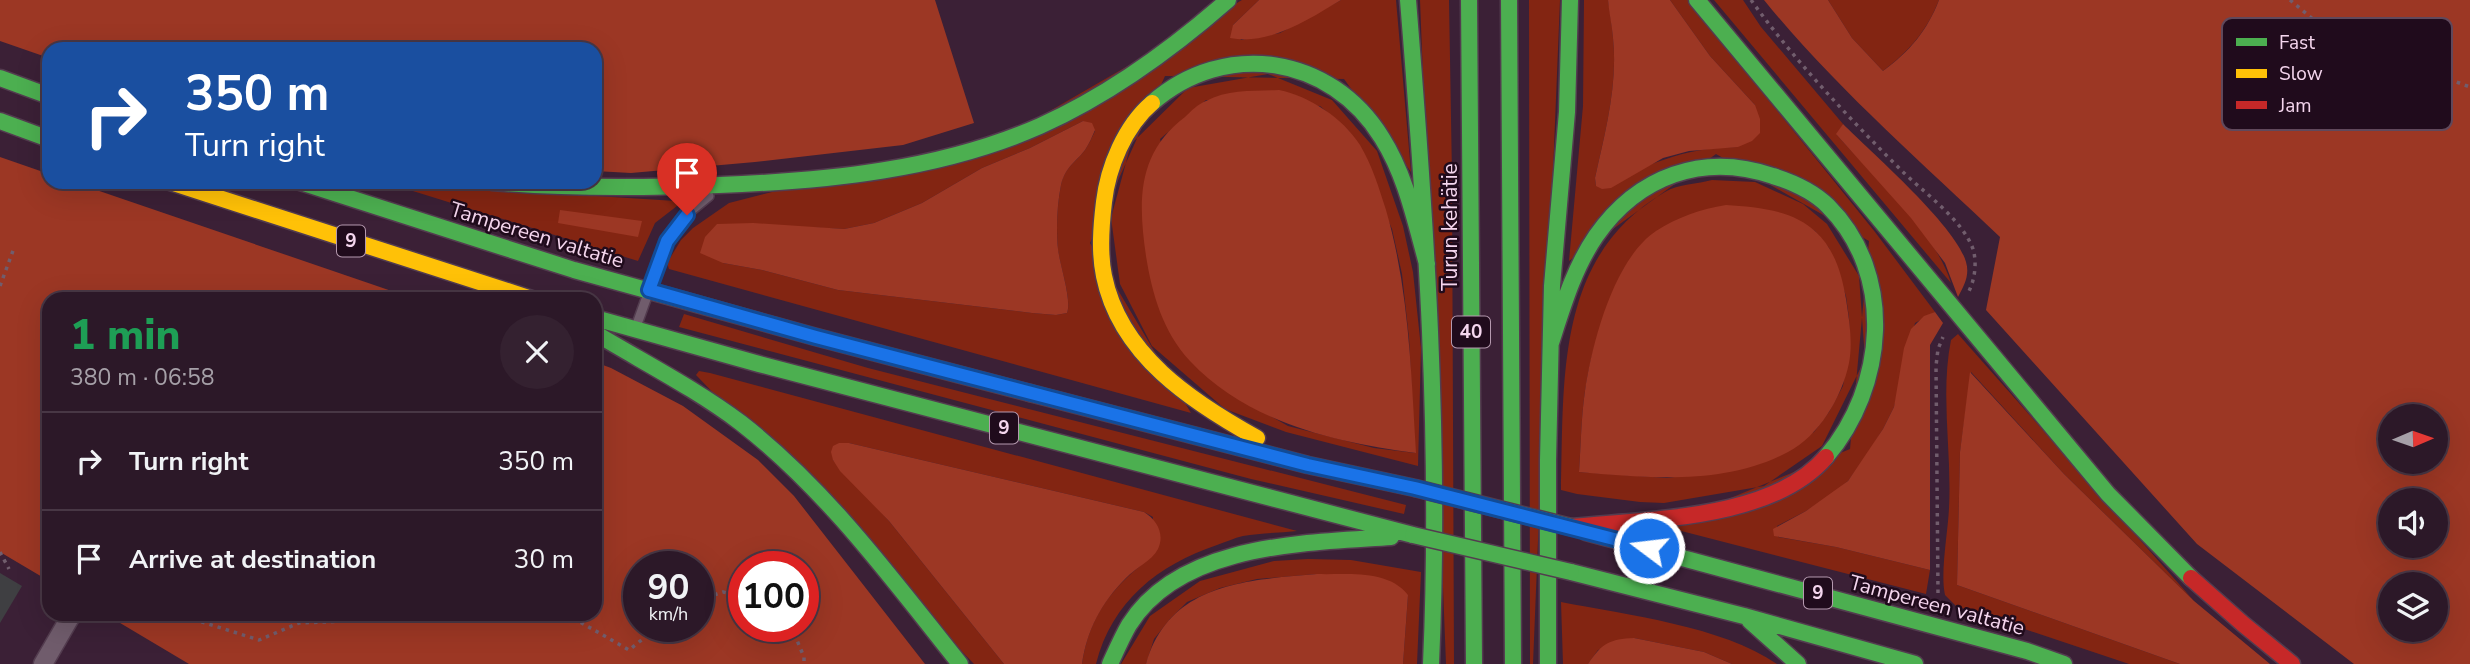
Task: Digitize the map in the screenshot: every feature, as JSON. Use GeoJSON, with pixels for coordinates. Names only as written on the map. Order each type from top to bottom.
{"type":"FeatureCollection","features":[{"type":"Feature","properties":{"kind":"highway"},"geometry":{"type":"LineString","coordinates":[[593,189],[791,183],[865,173],[936,158],[1007,138],[1067,113],[1131,77],[1192,32],[1228,0]]}},
{"type":"Feature","properties":{"kind":"highway"},"geometry":{"type":"LineString","coordinates":[[1408,0],[1427,264],[1436,456],[1431,664]]}},
{"type":"Feature","properties":{"kind":"highway","name":"Turun kehätie"},"geometry":{"type":"LineString","coordinates":[[1469,0],[1474,664]]}},
{"type":"Feature","properties":{"kind":"highway","name":"40"},"geometry":{"type":"LineString","coordinates":[[1509,0],[1513,664]]}},
{"type":"Feature","properties":{"kind":"highway"},"geometry":{"type":"LineString","coordinates":[[1548,664],[1548,460],[1552,286],[1567,112],[1570,0]]}},
{"type":"Feature","properties":{"kind":"highway"},"geometry":{"type":"LineString","coordinates":[[1697,0],[2108,494],[2174,563],[2258,638],[2292,664]]}},
{"type":"Feature","properties":{"kind":"highway"},"geometry":{"type":"LineString","coordinates":[[1308,465],[1212,414],[1185,395],[1151,363],[1125,328],[1108,293],[1100,257],[1102,204],[1124,135],[1137,116],[1155,98],[1184,78],[1205,69],[1251,63],[1274,65],[1317,76],[1357,107],[1386,144],[1401,177],[1427,264]]}},
{"type":"Feature","properties":{"kind":"highway"},"geometry":{"type":"LineString","coordinates":[[0,78],[42,93]]}},
{"type":"Feature","properties":{"kind":"highway"},"geometry":{"type":"LineString","coordinates":[[0,121],[42,136]]}},
{"type":"Feature","properties":{"kind":"highway"},"geometry":{"type":"LineString","coordinates":[[1551,342],[1580,263],[1604,225],[1631,197],[1648,185],[1669,174],[1700,167],[1724,165],[1758,170],[1787,181],[1822,201],[1850,232],[1865,263],[1875,298],[1876,346],[1864,393],[1835,447],[1805,476],[1770,495],[1729,507],[1571,527]]}},
{"type":"Feature","properties":{"kind":"highway","name":"9"},"geometry":{"type":"LineString","coordinates":[[192,189],[510,292]]}},
{"type":"Feature","properties":{"kind":"highway","name":"Tampereen valtatie"},"geometry":{"type":"LineString","coordinates":[[321,189],[476,240],[816,337],[1308,465],[1415,488],[1571,527],[1988,640],[2064,664]]}},
{"type":"Feature","properties":{"kind":"highway","name":"9"},"geometry":{"type":"LineString","coordinates":[[602,320],[759,364],[1413,535],[1744,616],[1915,664]]}},
{"type":"Feature","properties":{"kind":"highway"},"geometry":{"type":"LineString","coordinates":[[602,337],[739,422],[780,456],[855,533],[960,664]]}},
{"type":"Feature","properties":{"kind":"highway"},"geometry":{"type":"LineString","coordinates":[[1110,664],[1126,630],[1144,605],[1171,583],[1197,567],[1217,559],[1262,549],[1413,535]]}},
{"type":"Feature","properties":{"kind":"highway"},"geometry":{"type":"LineString","coordinates":[[1744,616],[1798,664]]}},
{"type":"Feature","properties":{"kind":"street"},"geometry":{"type":"LineString","coordinates":[[43,664],[68,621]]}},
{"type":"Feature","properties":{"kind":"lane"},"geometry":{"type":"LineString","coordinates":[[635,329],[667,241],[687,215],[721,185]]}},
{"type":"Feature","properties":{"kind":"path"},"geometry":{"type":"LineString","coordinates":[[1751,0],[1823,89],[1961,228],[1973,250],[1975,269],[1973,284],[1966,299]]}},
{"type":"Feature","properties":{"kind":"path"},"geometry":{"type":"LineString","coordinates":[[2290,0],[2312,18]]}},
{"type":"Feature","properties":{"kind":"path"},"geometry":{"type":"LineString","coordinates":[[2452,80],[2470,87]]}},
{"type":"Feature","properties":{"kind":"path"},"geometry":{"type":"LineString","coordinates":[[0,286],[14,248]]}},
{"type":"Feature","properties":{"kind":"path"},"geometry":{"type":"LineString","coordinates":[[1938,593],[1936,366],[1943,337]]}},
{"type":"Feature","properties":{"kind":"path"},"geometry":{"type":"LineString","coordinates":[[0,552],[9,569]]}},
{"type":"Feature","properties":{"kind":"path"},"geometry":{"type":"LineString","coordinates":[[199,621],[259,640],[299,623],[347,621]]}},
{"type":"Feature","properties":{"kind":"path"},"geometry":{"type":"LineString","coordinates":[[578,621],[629,650],[639,642]]}},
{"type":"Feature","properties":{"kind":"path"},"geometry":{"type":"LineString","coordinates":[[797,642],[803,657],[802,664]]}},
{"type":"Feature","properties":{"kind":"shaded area"},"geometry":{"type":"Polygon","coordinates":[[[0,0],[935,0],[974,123],[903,145],[631,173],[602,171],[602,42],[42,42],[42,56],[0,41],[0,0]]]}},
{"type":"Feature","properties":{"kind":"shaded area"},"geometry":{"type":"Polygon","coordinates":[[[1242,0],[1259,0],[1233,25],[1241,40],[1280,33],[1341,0],[1396,0],[1411,172],[1344,79],[1165,76],[1090,243],[1191,413],[669,269],[667,263],[681,240],[693,228],[729,203],[772,192],[977,153],[1242,0]],[[1083,121],[1030,148],[982,168],[922,203],[874,223],[844,229],[802,227],[723,263],[838,290],[1032,313],[1067,313],[1067,292],[1057,242],[1061,185],[1065,174],[1085,150],[1095,131],[1083,121]]]}},
{"type":"Feature","properties":{"kind":"shaded area"},"geometry":{"type":"Polygon","coordinates":[[[1259,0],[1341,0],[1274,35],[1230,38],[1233,25],[1259,0]]]}},
{"type":"Feature","properties":{"kind":"shaded area"},"geometry":{"type":"Polygon","coordinates":[[[1420,0],[1449,0],[1454,664],[1446,664],[1420,0]]]}},
{"type":"Feature","properties":{"kind":"shaded area"},"geometry":{"type":"Polygon","coordinates":[[[1529,0],[1560,0],[1533,664],[1530,664],[1529,0]]]}},
{"type":"Feature","properties":{"kind":"shaded area"},"geometry":{"type":"Polygon","coordinates":[[[1584,0],[1608,0],[1613,38],[1612,91],[1595,178],[1596,186],[1681,154],[1738,147],[1755,105],[1710,56],[1670,0],[1688,0],[1875,232],[1935,312],[1915,323],[1894,407],[1883,429],[1848,481],[1806,511],[1777,526],[1778,537],[1836,547],[1930,570],[1926,594],[1662,526],[1850,449],[1869,241],[1716,154],[1569,261],[1583,106],[1584,0]]]}},
{"type":"Feature","properties":{"kind":"shaded area"},"geometry":{"type":"Polygon","coordinates":[[[1608,0],[1670,0],[1710,56],[1755,105],[1760,119],[1760,133],[1752,141],[1738,147],[1689,151],[1663,158],[1611,188],[1602,189],[1596,186],[1595,178],[1610,109],[1614,73],[1608,0]]]}},
{"type":"Feature","properties":{"kind":"shaded area"},"geometry":{"type":"Polygon","coordinates":[[[1714,0],[1743,0],[1761,27],[1843,124],[1837,135],[1885,186],[1932,244],[1951,283],[1714,0]]]}},
{"type":"Feature","properties":{"kind":"shaded area"},"geometry":{"type":"Polygon","coordinates":[[[1764,0],[1828,0],[1852,38],[1883,71],[1917,40],[1939,0],[2470,0],[2470,664],[2354,664],[2197,544],[1986,310],[2000,237],[1878,122],[1819,62],[1764,0]]]}},
{"type":"Feature","properties":{"kind":"shaded area"},"geometry":{"type":"Polygon","coordinates":[[[1828,0],[1939,0],[1929,22],[1916,40],[1883,71],[1852,38],[1828,0]]]}},
{"type":"Feature","properties":{"kind":"shaded area"},"geometry":{"type":"Polygon","coordinates":[[[1268,74],[1332,100],[1377,151],[1403,226],[1413,272],[1421,348],[1418,466],[1286,432],[1225,409],[1152,346],[1120,284],[1111,218],[1131,144],[1188,88],[1268,74]],[[1206,100],[1160,139],[1228,392],[1288,426],[1374,448],[1415,453],[1409,338],[1402,274],[1392,229],[1349,131],[1320,106],[1206,100]]]}},
{"type":"Feature","properties":{"kind":"shaded area"},"geometry":{"type":"Polygon","coordinates":[[[1279,90],[1302,97],[1335,117],[1360,145],[1375,177],[1400,270],[1416,453],[1324,436],[1265,414],[1238,400],[1190,361],[1173,338],[1160,312],[1143,236],[1142,197],[1149,162],[1169,131],[1203,102],[1232,93],[1279,90]]]}},
{"type":"Feature","properties":{"kind":"shaded area"},"geometry":{"type":"Polygon","coordinates":[[[1083,121],[1092,123],[1095,130],[1085,150],[1065,173],[1058,209],[1058,249],[1067,292],[1067,313],[1032,313],[838,290],[723,263],[700,253],[705,237],[717,224],[753,223],[844,229],[874,223],[922,203],[982,168],[1030,148],[1083,121]]]}},
{"type":"Feature","properties":{"kind":"shaded area"},"geometry":{"type":"Polygon","coordinates":[[[1843,124],[1930,210],[1959,247],[1966,262],[1967,276],[1958,297],[1945,263],[1911,218],[1836,134],[1843,124]]]}},
{"type":"Feature","properties":{"kind":"shaded area"},"geometry":{"type":"Polygon","coordinates":[[[0,157],[42,172],[42,189],[93,189],[395,292],[42,292],[42,577],[0,552],[0,157]]]}},
{"type":"Feature","properties":{"kind":"shaded area"},"geometry":{"type":"Polygon","coordinates":[[[1712,180],[1755,182],[1803,204],[1827,224],[1859,276],[1865,359],[1822,446],[1764,486],[1664,503],[1561,490],[1566,364],[1573,323],[1585,285],[1603,250],[1629,219],[1670,189],[1712,180]],[[1791,217],[1624,268],[1605,313],[1591,359],[1584,401],[1579,472],[1667,478],[1739,469],[1814,432],[1843,386],[1850,340],[1846,296],[1829,248],[1815,231],[1791,217]]]}},
{"type":"Feature","properties":{"kind":"shaded area"},"geometry":{"type":"Polygon","coordinates":[[[407,189],[488,189],[676,201],[677,206],[655,223],[638,261],[407,189]]]}},
{"type":"Feature","properties":{"kind":"shaded area"},"geometry":{"type":"Polygon","coordinates":[[[1726,205],[1762,209],[1797,219],[1823,239],[1833,255],[1844,290],[1851,339],[1846,376],[1835,402],[1810,436],[1788,452],[1764,463],[1712,475],[1685,477],[1579,472],[1588,371],[1607,304],[1628,261],[1656,231],[1690,214],[1726,205]]]}},
{"type":"Feature","properties":{"kind":"shaded area"},"geometry":{"type":"Polygon","coordinates":[[[560,210],[642,221],[638,237],[558,223],[560,210]]]}},
{"type":"Feature","properties":{"kind":"shaded area"},"geometry":{"type":"Polygon","coordinates":[[[1935,312],[1943,323],[1930,345],[1930,570],[1836,547],[1774,536],[1773,529],[1806,511],[1848,481],[1883,429],[1894,407],[1904,348],[1911,329],[1924,316],[1935,312]]]}},
{"type":"Feature","properties":{"kind":"shaded area"},"geometry":{"type":"Polygon","coordinates":[[[684,314],[868,368],[1406,505],[1404,514],[1251,479],[679,327],[684,314]]]}},
{"type":"Feature","properties":{"kind":"shaded area"},"geometry":{"type":"Polygon","coordinates":[[[1958,334],[2194,601],[2064,474],[1971,372],[1960,452],[1957,585],[2180,664],[2129,664],[1956,606],[1945,595],[1944,564],[1949,487],[1946,382],[1951,340],[1958,334]]]}},
{"type":"Feature","properties":{"kind":"shaded area"},"geometry":{"type":"Polygon","coordinates":[[[602,365],[683,406],[758,460],[794,496],[925,664],[189,664],[117,621],[602,621],[602,365]]]}},
{"type":"Feature","properties":{"kind":"shaded area"},"geometry":{"type":"Polygon","coordinates":[[[699,371],[1297,531],[1240,537],[1175,563],[1140,588],[1126,604],[1103,642],[1096,664],[1082,664],[1090,632],[1103,606],[1122,583],[1146,561],[1153,517],[1144,512],[849,443],[839,443],[833,460],[889,521],[1004,664],[974,664],[696,375],[699,371]]]}},
{"type":"Feature","properties":{"kind":"shaded area"},"geometry":{"type":"Polygon","coordinates":[[[1970,372],[2064,474],[2194,601],[2270,664],[2180,664],[1957,585],[1960,452],[1970,372]]]}},
{"type":"Feature","properties":{"kind":"shaded area"},"geometry":{"type":"Polygon","coordinates":[[[849,443],[1144,512],[1153,519],[1158,528],[1160,543],[1148,561],[1126,578],[1102,607],[1087,640],[1082,664],[1004,664],[889,521],[840,471],[831,452],[833,446],[849,443]]]}},
{"type":"Feature","properties":{"kind":"shaded area"},"geometry":{"type":"Polygon","coordinates":[[[1351,560],[1421,572],[1417,664],[1403,664],[1408,595],[1317,574],[1257,579],[1220,588],[1187,602],[1154,639],[1146,664],[1121,664],[1150,616],[1200,581],[1274,561],[1351,560]]]}},
{"type":"Feature","properties":{"kind":"shaded area"},"geometry":{"type":"Polygon","coordinates":[[[1317,574],[1378,577],[1400,587],[1408,595],[1403,664],[1146,664],[1157,637],[1172,617],[1191,602],[1238,584],[1317,574]]]}},
{"type":"Feature","properties":{"kind":"shaded area"},"geometry":{"type":"Polygon","coordinates":[[[1561,602],[1702,631],[1755,651],[1777,664],[1732,664],[1704,652],[1634,638],[1598,650],[1588,664],[1563,664],[1561,602]]]}},
{"type":"Feature","properties":{"kind":"shaded area"},"geometry":{"type":"Polygon","coordinates":[[[1634,638],[1704,652],[1732,664],[1588,664],[1607,644],[1634,638]]]}},
{"type":"Feature","properties":{"kind":"building"},"geometry":{"type":"Polygon","coordinates":[[[0,573],[22,586],[0,623],[0,573]]]}},
{"type":"Feature","properties":{"kind":"traffic: fast"},"geometry":{"type":"LineString","coordinates":[[602,187],[662,187],[801,180],[882,170],[963,153],[1040,126],[1115,86],[1162,54],[1228,0]]}},
{"type":"Feature","properties":{"kind":"traffic: fast"},"geometry":{"type":"LineString","coordinates":[[1408,0],[1421,166],[1433,415],[1434,581],[1431,664]]}},
{"type":"Feature","properties":{"kind":"traffic: fast"},"geometry":{"type":"LineString","coordinates":[[1469,0],[1474,664]]}},
{"type":"Feature","properties":{"kind":"traffic: fast"},"geometry":{"type":"LineString","coordinates":[[1509,0],[1513,664]]}},
{"type":"Feature","properties":{"kind":"traffic: fast"},"geometry":{"type":"LineString","coordinates":[[1548,664],[1548,460],[1552,286],[1567,112],[1570,0]]}},
{"type":"Feature","properties":{"kind":"traffic: fast"},"geometry":{"type":"LineString","coordinates":[[1697,0],[2108,494],[2191,578]]}},
{"type":"Feature","properties":{"kind":"traffic: fast"},"geometry":{"type":"LineString","coordinates":[[1152,103],[1181,83],[1212,70],[1243,64],[1275,65],[1306,74],[1335,89],[1360,110],[1390,153],[1409,199],[1427,264]]}},
{"type":"Feature","properties":{"kind":"traffic: fast"},"geometry":{"type":"LineString","coordinates":[[0,78],[42,93]]}},
{"type":"Feature","properties":{"kind":"traffic: fast"},"geometry":{"type":"LineString","coordinates":[[0,121],[42,136]]}},
{"type":"Feature","properties":{"kind":"traffic: fast"},"geometry":{"type":"LineString","coordinates":[[1551,343],[1570,288],[1588,248],[1613,215],[1652,184],[1674,174],[1722,167],[1747,169],[1788,181],[1809,191],[1828,206],[1850,233],[1865,264],[1873,297],[1875,331],[1871,365],[1861,398],[1846,429],[1826,457]]}},
{"type":"Feature","properties":{"kind":"traffic: fast"},"geometry":{"type":"LineString","coordinates":[[322,189],[574,270],[1030,393]]}},
{"type":"Feature","properties":{"kind":"traffic: fast"},"geometry":{"type":"LineString","coordinates":[[602,320],[759,364],[1413,535]]}},
{"type":"Feature","properties":{"kind":"traffic: fast"},"geometry":{"type":"LineString","coordinates":[[602,337],[706,399],[772,449],[830,506],[884,568],[960,664]]}},
{"type":"Feature","properties":{"kind":"traffic: fast"},"geometry":{"type":"LineString","coordinates":[[1415,488],[1571,527]]}},
{"type":"Feature","properties":{"kind":"traffic: fast"},"geometry":{"type":"LineString","coordinates":[[1586,532],[2027,651],[2064,664]]}},
{"type":"Feature","properties":{"kind":"traffic: fast"},"geometry":{"type":"LineString","coordinates":[[1413,535],[1571,572]]}},
{"type":"Feature","properties":{"kind":"traffic: fast"},"geometry":{"type":"LineString","coordinates":[[1110,664],[1129,625],[1151,598],[1180,577],[1247,552],[1321,542],[1391,537]]}},
{"type":"Feature","properties":{"kind":"traffic: fast"},"geometry":{"type":"LineString","coordinates":[[1571,572],[1744,616],[1915,664]]}},
{"type":"Feature","properties":{"kind":"traffic: fast"},"geometry":{"type":"LineString","coordinates":[[1750,621],[1798,664]]}},
{"type":"Feature","properties":{"kind":"traffic: slow"},"geometry":{"type":"LineString","coordinates":[[1152,103],[1126,135],[1109,175],[1101,230],[1104,276],[1113,304],[1126,330],[1142,352],[1184,392],[1257,438]]}},
{"type":"Feature","properties":{"kind":"traffic: slow"},"geometry":{"type":"LineString","coordinates":[[192,189],[510,292]]}},
{"type":"Feature","properties":{"kind":"traffic: slow"},"geometry":{"type":"LineString","coordinates":[[1030,393],[1308,465],[1415,488]]}},
{"type":"Feature","properties":{"kind":"traffic: jam"},"geometry":{"type":"LineString","coordinates":[[1571,527],[1671,518],[1742,505],[1803,478],[1826,457]]}},
{"type":"Feature","properties":{"kind":"traffic: jam"},"geometry":{"type":"LineString","coordinates":[[2191,578],[2292,664]]}},
{"type":"Feature","properties":{"kind":"route"},"geometry":{"type":"LineString","coordinates":[[687,215],[667,241],[649,290],[816,337],[1308,465],[1415,488],[1649,548]]}}]}
